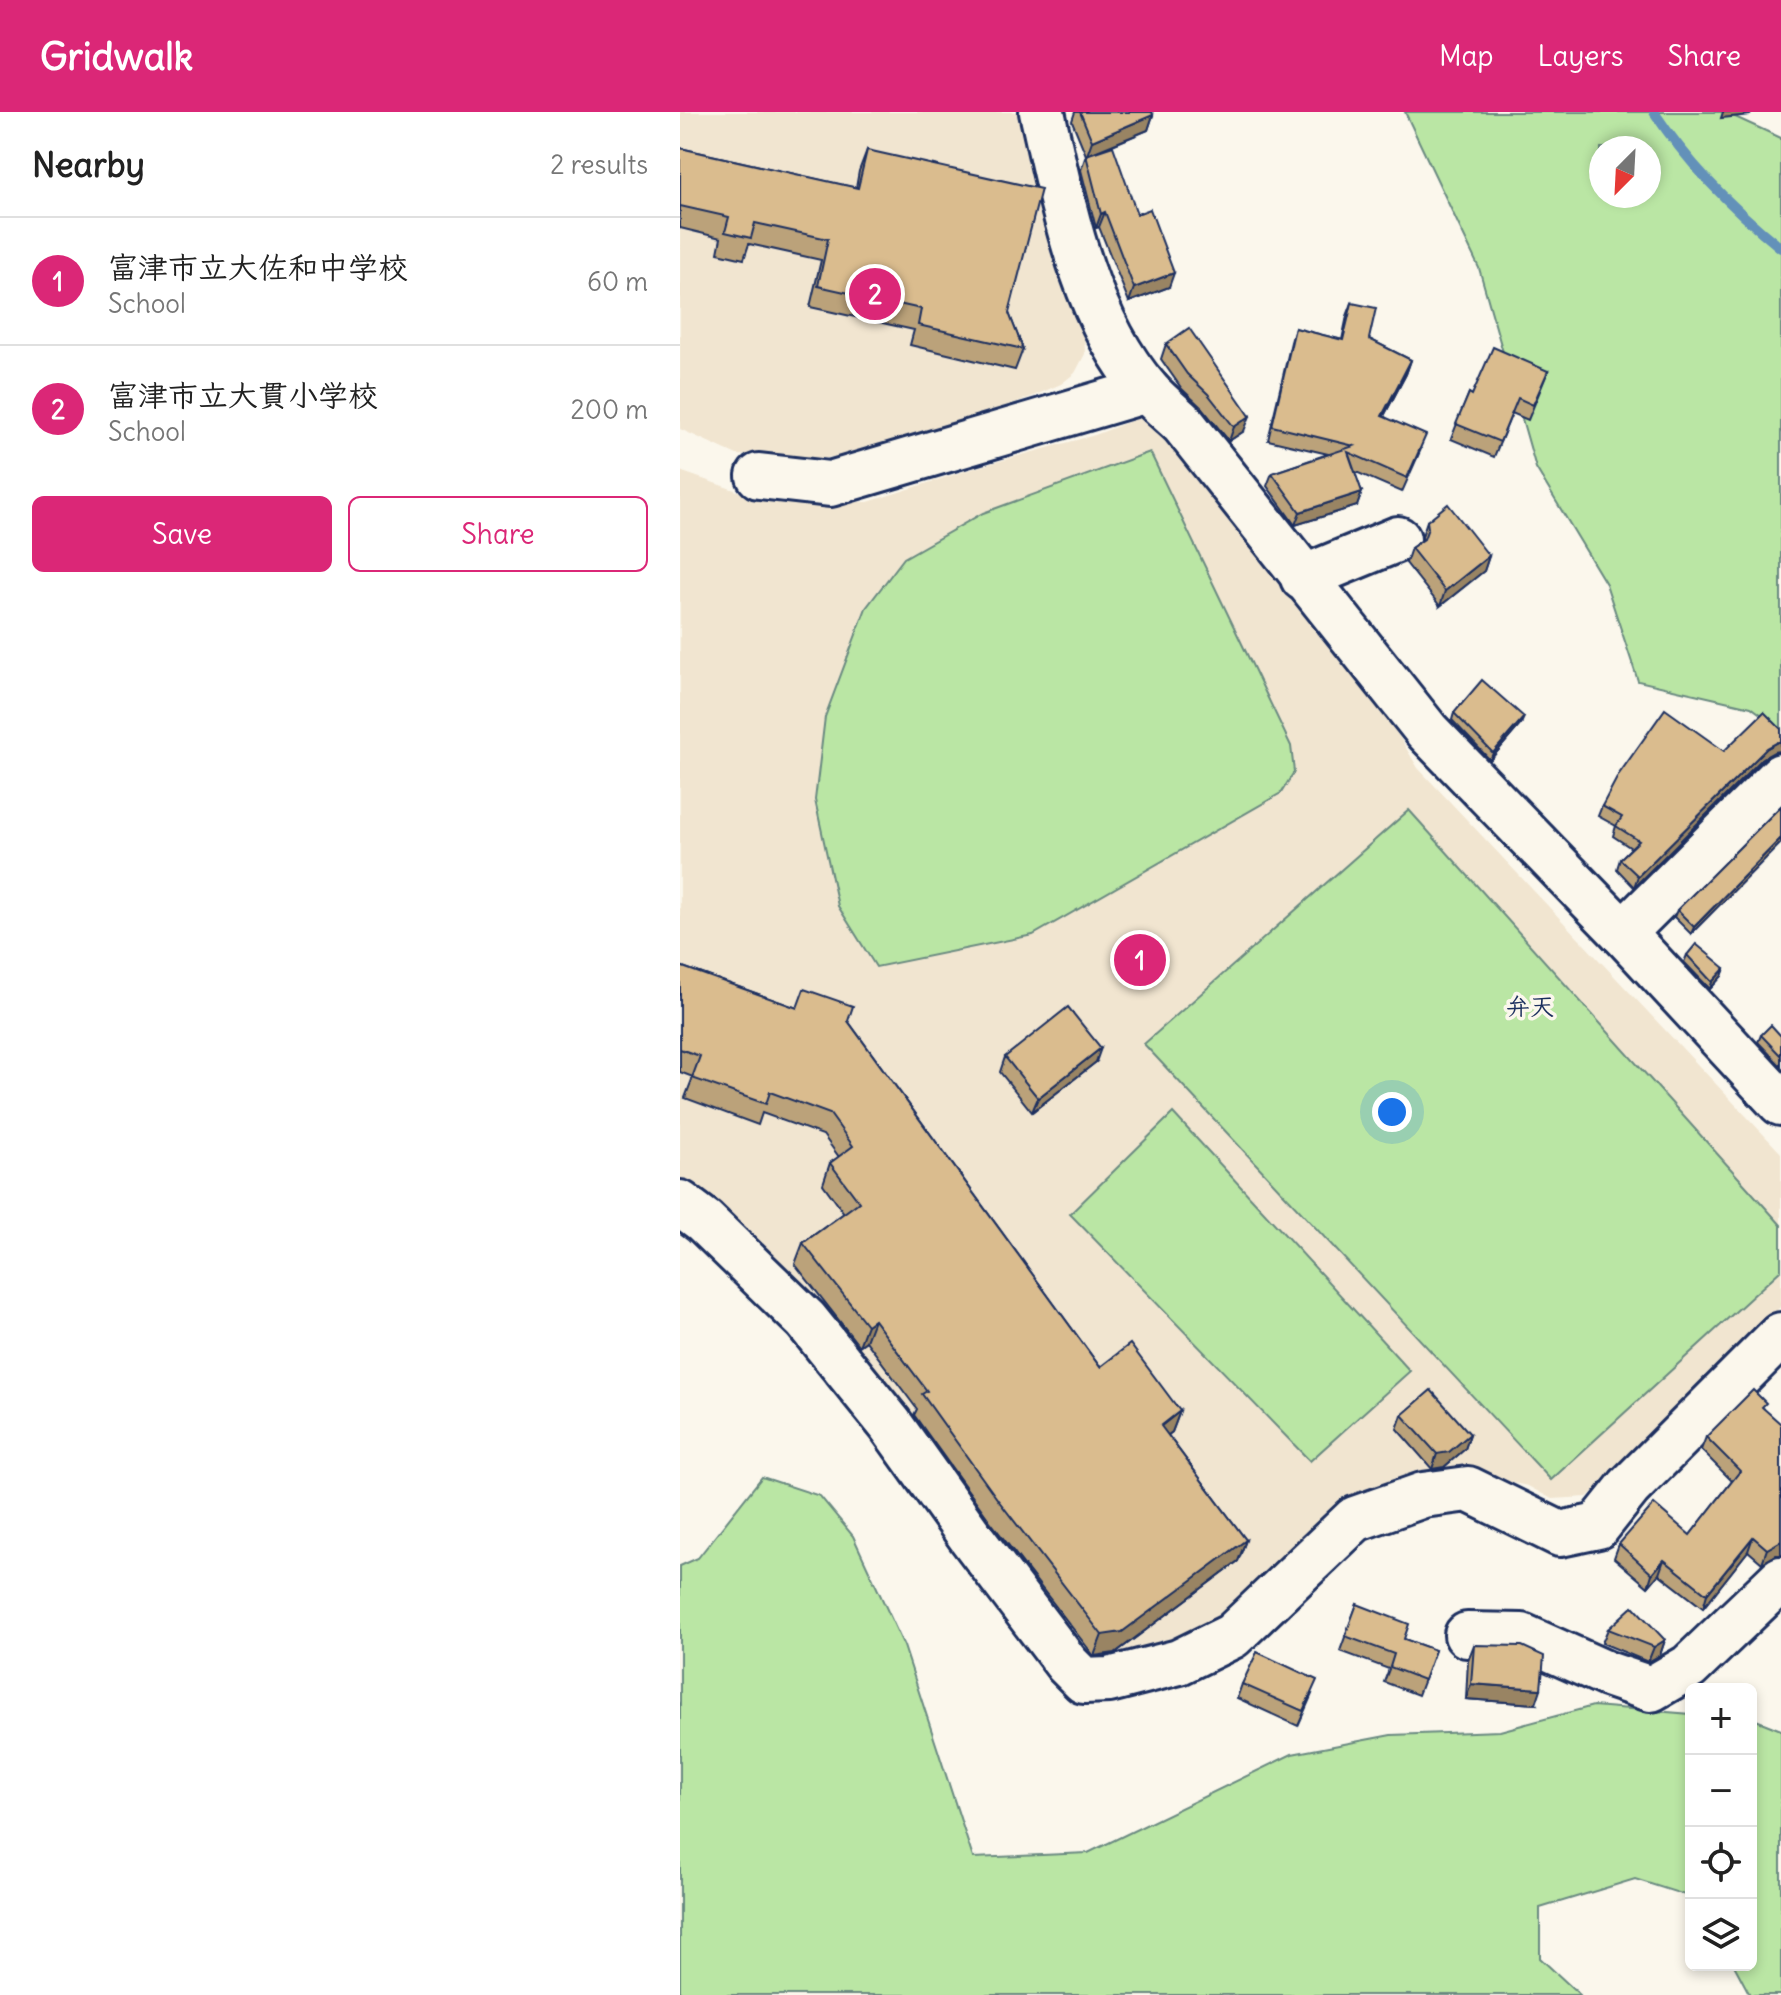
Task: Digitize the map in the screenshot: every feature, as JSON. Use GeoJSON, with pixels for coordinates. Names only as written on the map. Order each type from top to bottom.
{"type":"FeatureCollection","features":[{"type":"Feature","properties":{"kind":"street"},"geometry":{"type":"LineString","coordinates":[[1042,112],[1060,193],[1100,317],[1117,348],[1147,390],[1183,424],[1427,731],[1623,933],[1781,1103]]}},
{"type":"Feature","properties":{"kind":"street"},"geometry":{"type":"LineString","coordinates":[[759,476],[830,484],[1147,390]]}},
{"type":"Feature","properties":{"kind":"street"},"geometry":{"type":"LineString","coordinates":[[1303,578],[1398,539]]}},
{"type":"Feature","properties":{"kind":"street"},"geometry":{"type":"LineString","coordinates":[[1623,933],[1781,776]]}},
{"type":"Feature","properties":{"kind":"street"},"geometry":{"type":"LineString","coordinates":[[680,1203],[704,1221],[806,1320],[890,1424],[970,1536],[1067,1664],[1084,1681],[1109,1680],[1179,1662],[1232,1636],[1355,1519],[1423,1495],[1468,1489],[1560,1534],[1598,1526],[1629,1487],[1781,1335]]}},
{"type":"Feature","properties":{"kind":"street"},"geometry":{"type":"LineString","coordinates":[[1467,1635],[1522,1636],[1607,1674],[1651,1689],[1689,1667],[1781,1579]]}},
{"type":"Feature","properties":{"kind":"shaded area"},"geometry":{"type":"Polygon","coordinates":[[[680,112],[1027,112],[1073,308],[1084,332],[1085,354],[1075,373],[1061,384],[1031,397],[958,423],[866,452],[813,460],[737,455],[680,429],[680,112]]]}},
{"type":"Feature","properties":{"kind":"shaded area"},"geometry":{"type":"Polygon","coordinates":[[[1149,414],[1388,718],[1418,768],[1781,1153],[1781,1306],[1678,1416],[1587,1497],[1552,1499],[1528,1486],[1485,1477],[1376,1502],[1176,1668],[1065,1663],[925,1469],[680,1208],[680,471],[763,500],[868,502],[978,467],[1095,435],[1149,414]]]}},
{"type":"Feature","properties":{"kind":"green space"},"geometry":{"type":"Polygon","coordinates":[[[1405,112],[1732,112],[1733,116],[1781,138],[1781,729],[1751,707],[1638,681],[1606,584],[1536,468],[1479,268],[1405,112]]]}},
{"type":"Feature","properties":{"kind":"green space"},"geometry":{"type":"Polygon","coordinates":[[[1150,452],[1291,746],[1294,772],[1281,793],[1033,935],[876,967],[838,906],[815,800],[825,717],[866,608],[904,558],[983,513],[1150,452]]]}},
{"type":"Feature","properties":{"kind":"green space"},"geometry":{"type":"Polygon","coordinates":[[[1409,810],[1781,1225],[1781,1270],[1551,1480],[1144,1044],[1409,810]]]}},
{"type":"Feature","properties":{"kind":"green space"},"geometry":{"type":"Polygon","coordinates":[[[1173,1113],[1410,1371],[1310,1461],[1070,1214],[1173,1113]]]}},
{"type":"Feature","properties":{"kind":"green space"},"geometry":{"type":"Polygon","coordinates":[[[762,1477],[820,1496],[853,1536],[904,1646],[973,1858],[1088,1853],[1292,1754],[1391,1735],[1500,1731],[1593,1706],[1685,1714],[1685,1895],[1635,1879],[1540,1908],[1540,1958],[1580,1995],[680,1995],[680,1566],[698,1558],[762,1477]]]}},
{"type":"Feature","properties":{"kind":"green space"},"geometry":{"type":"Polygon","coordinates":[[[1757,1720],[1781,1730],[1781,1995],[1750,1995],[1737,1971],[1757,1971],[1757,1720]]]}},
{"type":"Feature","properties":{"kind":"building"},"geometry":{"type":"Polygon","coordinates":[[[1080,112],[1152,112],[1153,115],[1092,141],[1080,112]]]}},
{"type":"Feature","properties":{"kind":"building"},"geometry":{"type":"Polygon","coordinates":[[[1113,146],[1137,214],[1150,209],[1174,273],[1134,288],[1105,212],[1101,214],[1086,155],[1113,146]]]}},
{"type":"Feature","properties":{"kind":"building"},"geometry":{"type":"Polygon","coordinates":[[[680,148],[858,188],[867,150],[1041,189],[1009,313],[1023,349],[918,325],[921,309],[818,286],[828,239],[755,223],[751,238],[725,232],[729,217],[680,206],[680,148]]]}},
{"type":"Feature","properties":{"kind":"building"},"geometry":{"type":"Polygon","coordinates":[[[1352,303],[1376,308],[1369,339],[1411,360],[1382,416],[1426,435],[1407,478],[1348,452],[1362,492],[1300,512],[1272,473],[1354,446],[1272,426],[1295,328],[1343,340],[1352,303]]]}},
{"type":"Feature","properties":{"kind":"building"},"geometry":{"type":"Polygon","coordinates":[[[1189,328],[1250,416],[1234,427],[1208,394],[1187,374],[1166,344],[1189,328]]]}},
{"type":"Feature","properties":{"kind":"building"},"geometry":{"type":"Polygon","coordinates":[[[1493,347],[1548,371],[1533,405],[1518,398],[1500,442],[1456,424],[1493,347]]]}},
{"type":"Feature","properties":{"kind":"building"},"geometry":{"type":"Polygon","coordinates":[[[1448,504],[1489,556],[1445,591],[1411,548],[1424,539],[1427,521],[1448,504]]]}},
{"type":"Feature","properties":{"kind":"building"},"geometry":{"type":"Polygon","coordinates":[[[1482,680],[1524,717],[1493,753],[1454,713],[1482,680]]]}},
{"type":"Feature","properties":{"kind":"building"},"geometry":{"type":"Polygon","coordinates":[[[1665,709],[1724,751],[1764,712],[1781,729],[1781,742],[1767,748],[1638,876],[1620,859],[1639,841],[1616,826],[1622,817],[1602,806],[1619,774],[1665,709]]]}},
{"type":"Feature","properties":{"kind":"building"},"geometry":{"type":"Polygon","coordinates":[[[1781,806],[1781,838],[1694,927],[1677,910],[1781,806]]]}},
{"type":"Feature","properties":{"kind":"building"},"geometry":{"type":"Polygon","coordinates":[[[1696,944],[1725,968],[1712,982],[1687,955],[1696,944]]]}},
{"type":"Feature","properties":{"kind":"building"},"geometry":{"type":"Polygon","coordinates":[[[680,966],[797,1008],[804,989],[853,1006],[848,1021],[1100,1367],[1130,1344],[1180,1411],[1161,1426],[1246,1540],[1122,1632],[1102,1635],[998,1500],[922,1394],[927,1391],[874,1320],[867,1325],[803,1243],[859,1202],[830,1163],[853,1146],[830,1114],[770,1092],[766,1104],[692,1078],[700,1056],[680,1049],[680,966]]]}},
{"type":"Feature","properties":{"kind":"building"},"geometry":{"type":"Polygon","coordinates":[[[1068,1007],[1101,1048],[1038,1098],[1005,1057],[1068,1007]]]}},
{"type":"Feature","properties":{"kind":"building"},"geometry":{"type":"Polygon","coordinates":[[[1771,1025],[1781,1036],[1781,1056],[1761,1035],[1771,1025]]]}},
{"type":"Feature","properties":{"kind":"building"},"geometry":{"type":"Polygon","coordinates":[[[1431,1390],[1470,1434],[1449,1452],[1437,1454],[1402,1415],[1431,1390]]]}},
{"type":"Feature","properties":{"kind":"building"},"geometry":{"type":"Polygon","coordinates":[[[1753,1390],[1766,1403],[1762,1407],[1781,1424],[1781,1541],[1767,1549],[1753,1537],[1707,1594],[1664,1560],[1652,1574],[1619,1544],[1654,1504],[1690,1535],[1740,1471],[1706,1437],[1753,1390]]]}},
{"type":"Feature","properties":{"kind":"building"},"geometry":{"type":"Polygon","coordinates":[[[1357,1604],[1409,1624],[1404,1639],[1435,1650],[1424,1680],[1390,1667],[1394,1654],[1345,1636],[1357,1604]]]}},
{"type":"Feature","properties":{"kind":"building"},"geometry":{"type":"Polygon","coordinates":[[[1633,1606],[1665,1640],[1654,1647],[1608,1629],[1633,1606]]]}},
{"type":"Feature","properties":{"kind":"building"},"geometry":{"type":"Polygon","coordinates":[[[1474,1645],[1522,1646],[1544,1656],[1541,1689],[1471,1684],[1474,1645]]]}},
{"type":"Feature","properties":{"kind":"building"},"geometry":{"type":"Polygon","coordinates":[[[1257,1652],[1317,1680],[1303,1711],[1242,1684],[1257,1652]]]}},
{"type":"Feature","properties":{"kind":"waterway"},"geometry":{"type":"LineString","coordinates":[[1654,112],[1712,184],[1781,248]]}},
{"type":"Feature","properties":{"kind":"place","name":"富津市立大貫小学校"},"geometry":{"type":"Point","coordinates":[875,294]}},
{"type":"Feature","properties":{"kind":"place","name":"富津市立大佐和中学校"},"geometry":{"type":"Point","coordinates":[1140,960]}},
{"type":"Feature","properties":{"kind":"district","name":"弁天"},"geometry":{"type":"Point","coordinates":[1530,1006]}}]}
